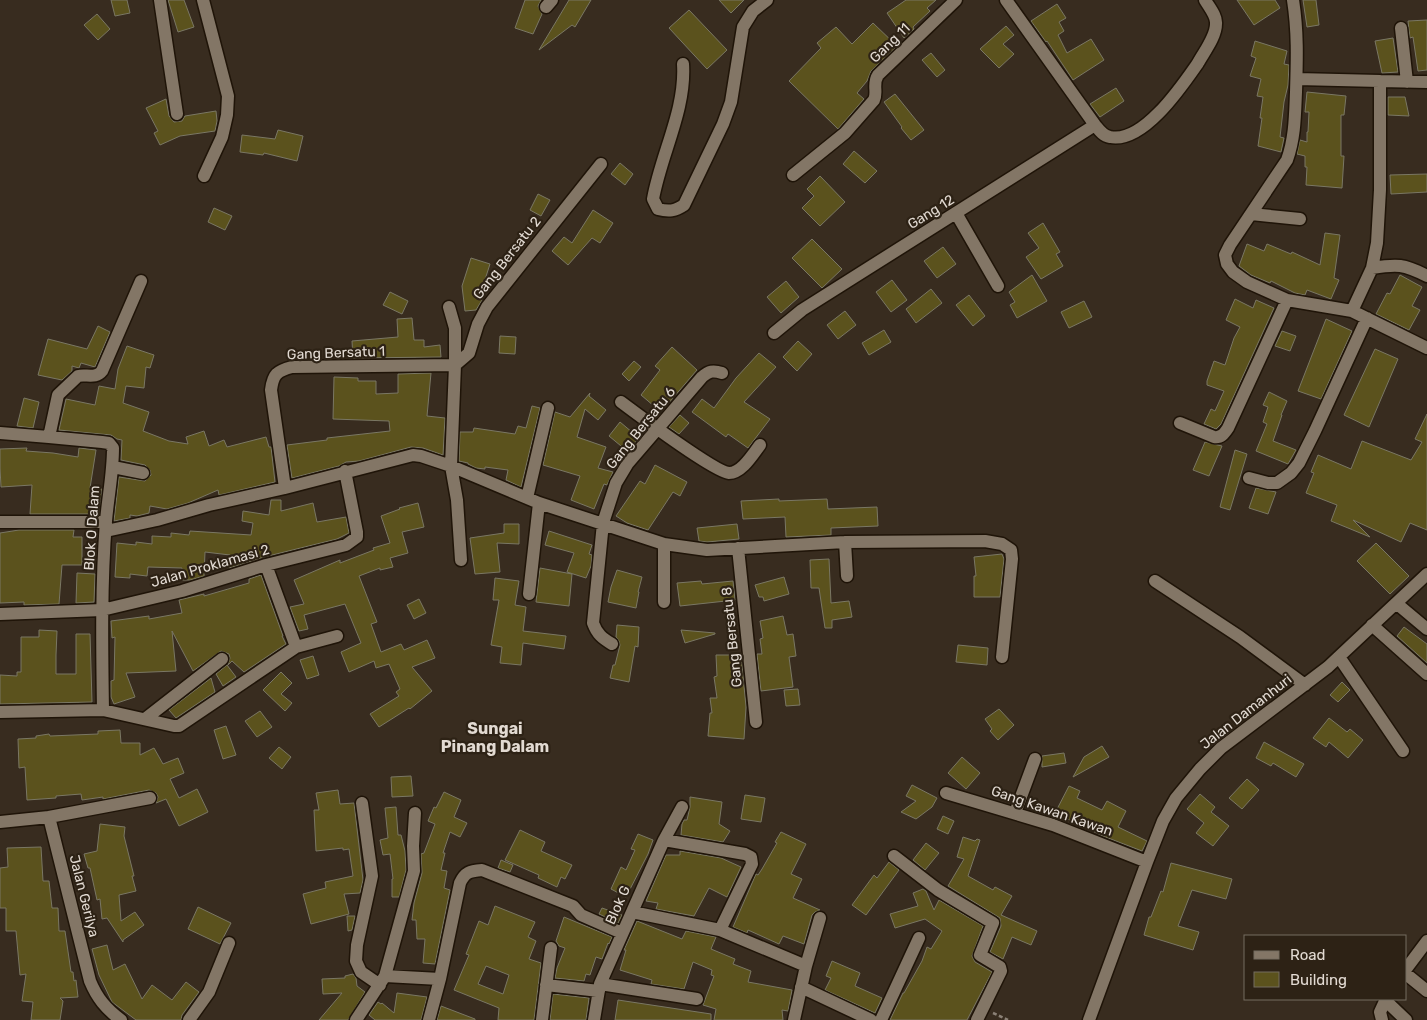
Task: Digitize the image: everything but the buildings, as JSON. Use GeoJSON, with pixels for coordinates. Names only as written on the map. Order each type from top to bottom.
{"type":"FeatureCollection","features":[{"type":"Feature","properties":{"kind":"street"},"geometry":{"type":"LineString","coordinates":[[160,0],[177,114]]}},
{"type":"Feature","properties":{"kind":"street"},"geometry":{"type":"LineString","coordinates":[[203,0],[228,96],[227,115],[222,137],[204,176]]}},
{"type":"Feature","properties":{"kind":"street"},"geometry":{"type":"LineString","coordinates":[[684,64],[684,81],[680,103],[653,199],[658,209],[667,212],[684,205],[719,133],[731,102],[743,27],[753,11],[767,0]]}},
{"type":"Feature","properties":{"kind":"street","name":"Gang 11"},"geometry":{"type":"LineString","coordinates":[[793,175],[845,132],[876,97],[874,83],[878,75],[956,0]]}},
{"type":"Feature","properties":{"kind":"street"},"geometry":{"type":"LineString","coordinates":[[1006,0],[1102,134],[1109,137],[1124,137],[1135,132],[1150,121],[1169,102],[1185,81],[1206,49],[1215,29],[1216,21],[1205,0]]}},
{"type":"Feature","properties":{"kind":"street"},"geometry":{"type":"LineString","coordinates":[[1293,0],[1298,42],[1296,114],[1292,148],[1287,160],[1230,245],[1226,255],[1227,264],[1233,272],[1247,282],[1287,300],[1352,311],[1427,348]]}},
{"type":"Feature","properties":{"kind":"street"},"geometry":{"type":"LineString","coordinates":[[1401,28],[1407,82]]}},
{"type":"Feature","properties":{"kind":"street"},"geometry":{"type":"LineString","coordinates":[[1297,79],[1427,82]]}},
{"type":"Feature","properties":{"kind":"street"},"geometry":{"type":"LineString","coordinates":[[1352,311],[1372,268],[1377,243],[1380,190],[1380,81]]}},
{"type":"Feature","properties":{"kind":"street","name":"Gang 12"},"geometry":{"type":"LineString","coordinates":[[774,333],[802,310],[956,213],[1092,120]]}},
{"type":"Feature","properties":{"kind":"street","name":"Gang Bersatu 2"},"geometry":{"type":"LineString","coordinates":[[455,365],[469,354],[478,324],[487,307],[601,164]]}},
{"type":"Feature","properties":{"kind":"street"},"geometry":{"type":"LineString","coordinates":[[956,213],[998,286]]}},
{"type":"Feature","properties":{"kind":"street"},"geometry":{"type":"LineString","coordinates":[[1251,214],[1300,219]]}},
{"type":"Feature","properties":{"kind":"street"},"geometry":{"type":"LineString","coordinates":[[1372,268],[1402,265],[1411,267],[1427,276]]}},
{"type":"Feature","properties":{"kind":"street"},"geometry":{"type":"LineString","coordinates":[[0,433],[49,437],[58,395],[78,376],[95,376],[100,374],[141,281]]}},
{"type":"Feature","properties":{"kind":"street"},"geometry":{"type":"LineString","coordinates":[[1180,423],[1214,437],[1218,438],[1223,435],[1228,428],[1287,300]]}},
{"type":"Feature","properties":{"kind":"street"},"geometry":{"type":"LineString","coordinates":[[449,308],[455,328],[451,466],[457,500],[460,560]]}},
{"type":"Feature","properties":{"kind":"street"},"geometry":{"type":"LineString","coordinates":[[1249,478],[1268,483],[1277,483],[1291,473],[1299,463],[1367,318]]}},
{"type":"Feature","properties":{"kind":"street","name":"Gang Bersatu 1"},"geometry":{"type":"LineString","coordinates":[[285,488],[271,390],[272,379],[280,370],[292,367],[455,365]]}},
{"type":"Feature","properties":{"kind":"street","name":"Gang Bersatu 6"},"geometry":{"type":"LineString","coordinates":[[612,644],[596,632],[593,623],[603,523],[621,473],[657,428],[708,372],[722,373]]}},
{"type":"Feature","properties":{"kind":"street"},"geometry":{"type":"LineString","coordinates":[[621,402],[720,470],[728,473],[736,471],[742,466],[760,445]]}},
{"type":"Feature","properties":{"kind":"street"},"geometry":{"type":"LineString","coordinates":[[527,498],[548,408]]}},
{"type":"Feature","properties":{"kind":"street","name":"Blok O Dalam"},"geometry":{"type":"LineString","coordinates":[[49,437],[109,443],[113,448],[113,466],[106,527],[102,610],[103,710]]}},
{"type":"Feature","properties":{"kind":"street"},"geometry":{"type":"LineString","coordinates":[[0,522],[106,527],[285,488],[413,455],[421,456],[451,466],[539,503],[664,544],[707,550],[844,542],[984,540],[1002,544],[1010,550],[1012,559],[1002,657]]}},
{"type":"Feature","properties":{"kind":"street"},"geometry":{"type":"LineString","coordinates":[[113,466],[143,473]]}},
{"type":"Feature","properties":{"kind":"street","name":"Jalan Proklamasi 2"},"geometry":{"type":"LineString","coordinates":[[0,614],[102,610],[182,591],[266,565],[346,545],[353,542],[357,537],[357,525],[346,471]]}},
{"type":"Feature","properties":{"kind":"street"},"geometry":{"type":"LineString","coordinates":[[529,594],[539,503]]}},
{"type":"Feature","properties":{"kind":"street"},"geometry":{"type":"LineString","coordinates":[[844,542],[847,576]]}},
{"type":"Feature","properties":{"kind":"street"},"geometry":{"type":"LineString","coordinates":[[664,544],[664,602]]}},
{"type":"Feature","properties":{"kind":"street","name":"Gang Bersatu 8"},"geometry":{"type":"LineString","coordinates":[[738,548],[756,722]]}},
{"type":"Feature","properties":{"kind":"street"},"geometry":{"type":"LineString","coordinates":[[266,565],[296,647]]}},
{"type":"Feature","properties":{"kind":"street","name":"Jalan Damanhuri"},"geometry":{"type":"LineString","coordinates":[[1089,1020],[1146,862],[1163,822],[1176,798],[1200,769],[1221,748],[1339,657],[1427,574]]}},
{"type":"Feature","properties":{"kind":"street"},"geometry":{"type":"LineString","coordinates":[[1155,581],[1240,637],[1304,684]]}},
{"type":"Feature","properties":{"kind":"street"},"geometry":{"type":"LineString","coordinates":[[1396,603],[1427,629]]}},
{"type":"Feature","properties":{"kind":"street"},"geometry":{"type":"LineString","coordinates":[[1372,625],[1427,674]]}},
{"type":"Feature","properties":{"kind":"street"},"geometry":{"type":"LineString","coordinates":[[0,712],[103,710],[174,726],[183,724],[296,647],[336,636]]}},
{"type":"Feature","properties":{"kind":"street"},"geometry":{"type":"LineString","coordinates":[[1339,657],[1403,751]]}},
{"type":"Feature","properties":{"kind":"street"},"geometry":{"type":"LineString","coordinates":[[145,719],[222,659]]}},
{"type":"Feature","properties":{"kind":"street"},"geometry":{"type":"LineString","coordinates":[[1015,812],[1035,759]]}},
{"type":"Feature","properties":{"kind":"street","name":"Gang Kawan Kawan"},"geometry":{"type":"LineString","coordinates":[[946,793],[1053,824],[1146,862]]}},
{"type":"Feature","properties":{"kind":"street"},"geometry":{"type":"LineString","coordinates":[[0,822],[49,817],[150,798]]}},
{"type":"Feature","properties":{"kind":"street"},"geometry":{"type":"LineString","coordinates":[[362,802],[372,876],[357,945],[356,960],[361,972],[383,980],[440,979]]}},
{"type":"Feature","properties":{"kind":"street","name":"Blok G"},"geometry":{"type":"LineString","coordinates":[[594,1020],[599,988],[664,840],[682,807]]}},
{"type":"Feature","properties":{"kind":"street"},"geometry":{"type":"LineString","coordinates":[[356,1020],[383,980],[414,871],[415,813]]}},
{"type":"Feature","properties":{"kind":"street","name":"Jalan Gerilya"},"geometry":{"type":"LineString","coordinates":[[49,817],[90,981],[97,998],[120,1020]]}},
{"type":"Feature","properties":{"kind":"street"},"geometry":{"type":"LineString","coordinates":[[664,840],[745,854],[751,857],[752,864],[720,930]]}},
{"type":"Feature","properties":{"kind":"street"},"geometry":{"type":"LineString","coordinates":[[894,856],[938,890],[993,923],[980,955],[1000,967],[1002,971],[976,1020]]}},
{"type":"Feature","properties":{"kind":"street"},"geometry":{"type":"LineString","coordinates":[[429,1020],[440,979],[460,883],[463,876],[471,870],[482,870],[573,906],[581,915],[622,933]]}},
{"type":"Feature","properties":{"kind":"street"},"geometry":{"type":"LineString","coordinates":[[632,912],[720,930],[806,966]]}},
{"type":"Feature","properties":{"kind":"street"},"geometry":{"type":"LineString","coordinates":[[794,1020],[806,966],[820,918]]}},
{"type":"Feature","properties":{"kind":"street"},"geometry":{"type":"LineString","coordinates":[[881,1020],[920,938]]}},
{"type":"Feature","properties":{"kind":"street"},"geometry":{"type":"LineString","coordinates":[[1407,968],[1427,941]]}},
{"type":"Feature","properties":{"kind":"street"},"geometry":{"type":"LineString","coordinates":[[189,1020],[209,992],[228,943]]}},
{"type":"Feature","properties":{"kind":"street"},"geometry":{"type":"LineString","coordinates":[[542,1020],[551,948]]}},
{"type":"Feature","properties":{"kind":"street"},"geometry":{"type":"LineString","coordinates":[[1407,975],[1427,991]]}},
{"type":"Feature","properties":{"kind":"street"},"geometry":{"type":"LineString","coordinates":[[546,985],[599,988],[697,999]]}},
{"type":"Feature","properties":{"kind":"street"},"geometry":{"type":"LineString","coordinates":[[801,987],[871,1020]]}},
{"type":"Feature","properties":{"kind":"street"},"geometry":{"type":"LineString","coordinates":[[1382,1020],[1380,1012],[1385,1000]]}},
{"type":"Feature","properties":{"kind":"street"},"geometry":{"type":"LineString","coordinates":[[1386,1000],[1406,1020]]}},
{"type":"Feature","properties":{"kind":"district","name":"Sungai Pinang Dalam"},"geometry":{"type":"Point","coordinates":[495,737]}}]}
